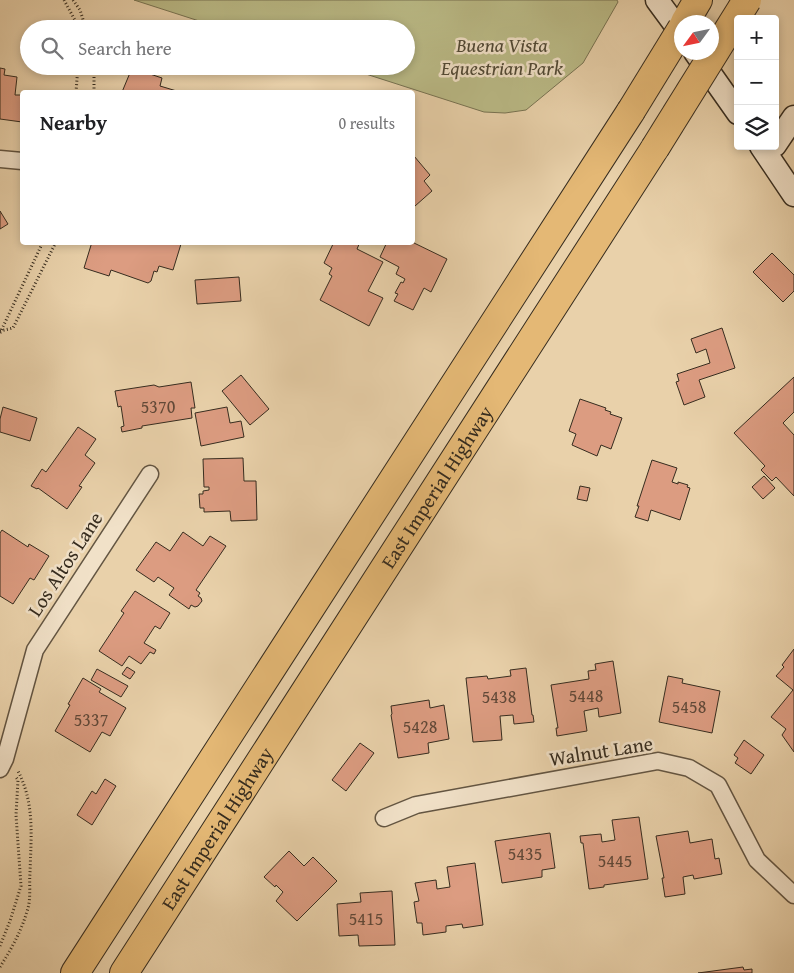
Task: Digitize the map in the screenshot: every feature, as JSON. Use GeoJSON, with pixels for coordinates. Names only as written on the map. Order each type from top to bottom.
{"type":"FeatureCollection","features":[{"type":"Feature","properties":{"kind":"highway"},"geometry":{"type":"LineString","coordinates":[[689,15],[698,0]]}},
{"type":"Feature","properties":{"kind":"highway","name":"East Imperial Highway"},"geometry":{"type":"LineString","coordinates":[[124,973],[655,148],[747,0]]}},
{"type":"Feature","properties":{"kind":"highway","name":"East Imperial Highway"},"geometry":{"type":"LineString","coordinates":[[75,973],[631,111],[674,41]]}},
{"type":"Feature","properties":{"kind":"street"},"geometry":{"type":"LineString","coordinates":[[657,0],[674,23]]}},
{"type":"Feature","properties":{"kind":"street"},"geometry":{"type":"LineString","coordinates":[[701,60],[734,107]]}},
{"type":"Feature","properties":{"kind":"street"},"geometry":{"type":"LineString","coordinates":[[779,136],[794,117]]}},
{"type":"Feature","properties":{"kind":"street"},"geometry":{"type":"LineString","coordinates":[[771,150],[794,195]]}},
{"type":"Feature","properties":{"kind":"street"},"geometry":{"type":"LineString","coordinates":[[0,159],[20,161]]}},
{"type":"Feature","properties":{"kind":"street","name":"Los Altos Lane"},"geometry":{"type":"LineString","coordinates":[[4,760],[35,650],[150,474]]}},
{"type":"Feature","properties":{"kind":"street","name":"Walnut Lane"},"geometry":{"type":"LineString","coordinates":[[384,818],[416,804],[658,761],[689,768],[718,785],[757,860],[794,895]]}},
{"type":"Feature","properties":{"kind":"path"},"geometry":{"type":"LineString","coordinates":[[64,0],[75,20]]}},
{"type":"Feature","properties":{"kind":"path"},"geometry":{"type":"LineString","coordinates":[[73,0],[80,10],[83,20]]}},
{"type":"Feature","properties":{"kind":"path"},"geometry":{"type":"LineString","coordinates":[[76,90],[77,75]]}},
{"type":"Feature","properties":{"kind":"path"},"geometry":{"type":"LineString","coordinates":[[94,75],[94,90]]}},
{"type":"Feature","properties":{"kind":"path"},"geometry":{"type":"LineString","coordinates":[[0,331],[42,245]]}},
{"type":"Feature","properties":{"kind":"path"},"geometry":{"type":"LineString","coordinates":[[0,331],[13,328],[54,245]]}},
{"type":"Feature","properties":{"kind":"path"},"geometry":{"type":"LineString","coordinates":[[0,946],[10,921],[20,886],[16,815],[18,780],[4,760]]}},
{"type":"Feature","properties":{"kind":"path"},"geometry":{"type":"LineString","coordinates":[[0,967],[18,938],[29,906],[31,843],[30,802],[25,784],[4,760]]}},
{"type":"Feature","properties":{"kind":"green space","name":"Buena Vista Equestrian Park"},"geometry":{"type":"Polygon","coordinates":[[[134,0],[617,0],[618,2],[583,63],[526,110],[505,113],[484,112],[369,75],[415,75],[415,20],[196,20],[134,0]]]}},
{"type":"Feature","properties":{"kind":"building"},"geometry":{"type":"Polygon","coordinates":[[[0,68],[5,69],[4,75],[17,77],[15,95],[20,95],[20,122],[0,119],[0,68]]]}},
{"type":"Feature","properties":{"kind":"building"},"geometry":{"type":"Polygon","coordinates":[[[129,75],[153,75],[162,78],[160,86],[173,90],[123,90],[129,75]]]}},
{"type":"Feature","properties":{"kind":"building"},"geometry":{"type":"Polygon","coordinates":[[[415,157],[430,175],[424,181],[432,191],[415,206],[415,157]]]}},
{"type":"Feature","properties":{"kind":"building"},"geometry":{"type":"Polygon","coordinates":[[[0,211],[8,224],[0,229],[0,211]]]}},
{"type":"Feature","properties":{"kind":"building"},"geometry":{"type":"Polygon","coordinates":[[[415,243],[447,259],[431,292],[424,288],[413,310],[394,301],[398,294],[395,293],[401,282],[403,283],[405,279],[396,274],[399,267],[380,257],[386,245],[415,245],[415,243]]]}},
{"type":"Feature","properties":{"kind":"building"},"geometry":{"type":"Polygon","coordinates":[[[91,245],[181,245],[173,270],[159,266],[157,272],[154,271],[151,281],[148,283],[111,270],[109,276],[84,268],[91,245]]]}},
{"type":"Feature","properties":{"kind":"building"},"geometry":{"type":"Polygon","coordinates":[[[333,245],[359,245],[357,249],[383,262],[368,291],[383,298],[369,326],[320,300],[332,276],[329,274],[332,268],[324,263],[333,245]]]}},
{"type":"Feature","properties":{"kind":"building"},"geometry":{"type":"Polygon","coordinates":[[[772,253],[794,275],[794,291],[783,302],[753,272],[772,253]]]}},
{"type":"Feature","properties":{"kind":"building"},"geometry":{"type":"Polygon","coordinates":[[[239,277],[241,301],[197,304],[195,280],[239,277]]]}},
{"type":"Feature","properties":{"kind":"building"},"geometry":{"type":"Polygon","coordinates":[[[722,328],[735,368],[699,380],[705,397],[684,405],[676,382],[679,381],[677,374],[710,363],[706,349],[696,353],[691,339],[722,328]]]}},
{"type":"Feature","properties":{"kind":"building"},"geometry":{"type":"Polygon","coordinates":[[[241,375],[269,409],[250,425],[222,391],[241,375]]]}},
{"type":"Feature","properties":{"kind":"building"},"geometry":{"type":"Polygon","coordinates":[[[794,377],[794,412],[783,423],[794,435],[794,496],[776,477],[772,481],[761,470],[765,466],[734,433],[794,377]]]}},
{"type":"Feature","properties":{"kind":"building"},"geometry":{"type":"Polygon","coordinates":[[[191,382],[195,408],[191,408],[192,418],[142,426],[142,428],[122,432],[121,427],[124,426],[121,406],[118,407],[115,391],[191,382]]]}},
{"type":"Feature","properties":{"kind":"building"},"geometry":{"type":"Polygon","coordinates":[[[580,399],[606,408],[605,410],[611,412],[610,414],[622,418],[611,449],[601,445],[597,456],[572,445],[576,434],[569,431],[580,399]]]}},
{"type":"Feature","properties":{"kind":"building"},"geometry":{"type":"Polygon","coordinates":[[[3,407],[37,418],[30,441],[0,432],[0,419],[3,407]]]}},
{"type":"Feature","properties":{"kind":"building"},"geometry":{"type":"Polygon","coordinates":[[[227,407],[230,423],[241,421],[244,437],[201,446],[195,413],[227,407]]]}},
{"type":"Feature","properties":{"kind":"building"},"geometry":{"type":"Polygon","coordinates":[[[78,427],[96,439],[85,455],[95,463],[79,486],[82,487],[67,509],[38,488],[31,486],[42,469],[46,472],[78,427]]]}},
{"type":"Feature","properties":{"kind":"building"},"geometry":{"type":"Polygon","coordinates":[[[243,458],[244,481],[256,481],[257,520],[231,521],[230,511],[204,512],[204,508],[200,508],[199,494],[209,490],[209,487],[204,487],[203,459],[243,458]]]}},
{"type":"Feature","properties":{"kind":"building"},"geometry":{"type":"Polygon","coordinates":[[[652,460],[677,468],[672,482],[688,485],[687,487],[690,488],[680,520],[651,510],[648,521],[635,517],[652,460]]]}},
{"type":"Feature","properties":{"kind":"building"},"geometry":{"type":"Polygon","coordinates":[[[764,476],[775,488],[763,499],[752,487],[764,476]]]}},
{"type":"Feature","properties":{"kind":"building"},"geometry":{"type":"Polygon","coordinates":[[[580,486],[590,488],[587,501],[577,499],[580,486]]]}},
{"type":"Feature","properties":{"kind":"building"},"geometry":{"type":"Polygon","coordinates":[[[2,530],[28,547],[29,544],[49,556],[34,580],[30,578],[13,604],[0,596],[0,533],[2,530]]]}},
{"type":"Feature","properties":{"kind":"building"},"geometry":{"type":"Polygon","coordinates":[[[183,532],[203,546],[210,536],[226,546],[196,590],[200,593],[198,596],[202,601],[198,606],[191,605],[189,609],[169,595],[174,588],[158,577],[154,582],[136,570],[156,542],[170,551],[183,532]]]}},
{"type":"Feature","properties":{"kind":"building"},"geometry":{"type":"Polygon","coordinates":[[[135,591],[170,613],[160,629],[155,626],[144,643],[156,650],[154,654],[150,652],[141,664],[129,656],[122,666],[99,651],[124,613],[121,611],[135,591]]]}},
{"type":"Feature","properties":{"kind":"building"},"geometry":{"type":"Polygon","coordinates":[[[794,649],[794,752],[782,735],[786,729],[771,717],[793,690],[776,676],[784,667],[782,665],[794,649]]]}},
{"type":"Feature","properties":{"kind":"building"},"geometry":{"type":"Polygon","coordinates":[[[613,661],[621,713],[599,717],[598,708],[584,711],[587,731],[557,736],[556,728],[558,728],[551,685],[589,679],[588,671],[596,670],[595,664],[613,661]]]}},
{"type":"Feature","properties":{"kind":"building"},"geometry":{"type":"Polygon","coordinates":[[[127,667],[135,672],[130,679],[122,674],[127,667]]]}},
{"type":"Feature","properties":{"kind":"building"},"geometry":{"type":"Polygon","coordinates":[[[526,668],[534,722],[514,724],[513,715],[500,716],[502,740],[473,742],[466,678],[487,676],[488,679],[511,676],[510,670],[526,668]]]}},
{"type":"Feature","properties":{"kind":"building"},"geometry":{"type":"Polygon","coordinates":[[[97,669],[128,686],[121,697],[91,680],[97,669]]]}},
{"type":"Feature","properties":{"kind":"building"},"geometry":{"type":"Polygon","coordinates":[[[668,676],[683,679],[682,683],[720,691],[712,733],[659,722],[668,676]]]}},
{"type":"Feature","properties":{"kind":"building"},"geometry":{"type":"Polygon","coordinates":[[[83,678],[101,689],[99,692],[126,708],[110,736],[102,732],[90,752],[55,731],[83,678]]]}},
{"type":"Feature","properties":{"kind":"building"},"geometry":{"type":"Polygon","coordinates":[[[429,700],[430,708],[444,705],[449,739],[428,743],[429,753],[398,758],[391,706],[429,700]]]}},
{"type":"Feature","properties":{"kind":"building"},"geometry":{"type":"Polygon","coordinates":[[[744,740],[764,755],[751,774],[735,763],[738,758],[734,755],[744,740]]]}},
{"type":"Feature","properties":{"kind":"building"},"geometry":{"type":"Polygon","coordinates":[[[360,743],[374,753],[346,791],[332,780],[360,743]]]}},
{"type":"Feature","properties":{"kind":"building"},"geometry":{"type":"Polygon","coordinates":[[[105,779],[116,786],[92,825],[77,815],[92,791],[96,794],[105,779]]]}},
{"type":"Feature","properties":{"kind":"building"},"geometry":{"type":"Polygon","coordinates":[[[639,817],[648,879],[589,889],[583,843],[581,843],[580,836],[601,834],[602,842],[615,840],[612,820],[639,817]]]}},
{"type":"Feature","properties":{"kind":"building"},"geometry":{"type":"Polygon","coordinates":[[[688,831],[690,843],[712,839],[715,859],[719,858],[722,874],[694,879],[693,875],[683,877],[685,894],[665,897],[662,878],[664,878],[656,836],[688,831]]]}},
{"type":"Feature","properties":{"kind":"building"},"geometry":{"type":"Polygon","coordinates":[[[550,833],[555,868],[542,870],[542,877],[502,883],[495,841],[550,833]]]}},
{"type":"Feature","properties":{"kind":"building"},"geometry":{"type":"Polygon","coordinates":[[[289,851],[304,866],[313,857],[337,881],[297,921],[276,901],[283,892],[264,877],[289,851]]]}},
{"type":"Feature","properties":{"kind":"building"},"geometry":{"type":"Polygon","coordinates":[[[475,863],[483,925],[463,928],[462,924],[446,926],[446,932],[423,935],[422,923],[417,923],[414,902],[419,901],[415,883],[436,880],[437,889],[450,887],[447,867],[475,863]]]}},
{"type":"Feature","properties":{"kind":"building"},"geometry":{"type":"Polygon","coordinates":[[[392,891],[395,945],[359,946],[358,935],[339,936],[337,904],[361,902],[360,893],[392,891]]]}},
{"type":"Feature","properties":{"kind":"building"},"geometry":{"type":"Polygon","coordinates":[[[743,967],[744,970],[752,969],[752,973],[698,973],[743,967]]]}}]}
